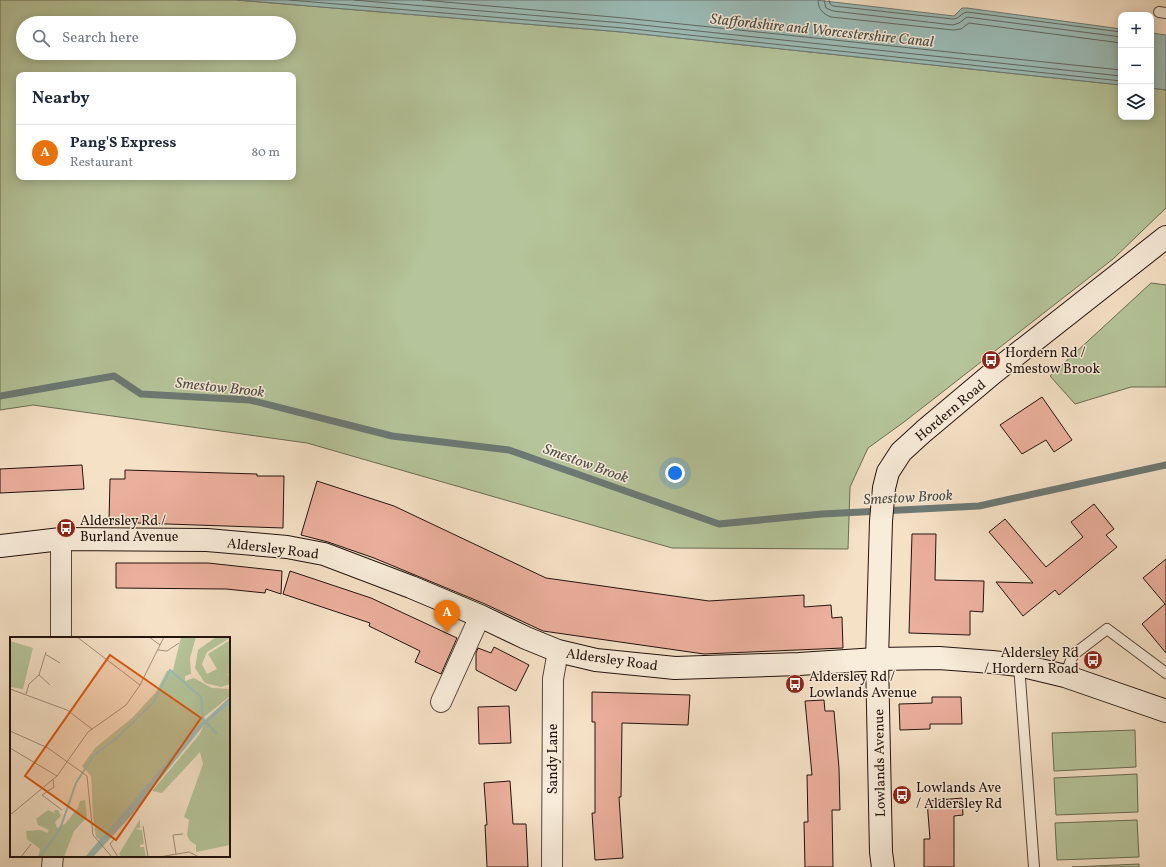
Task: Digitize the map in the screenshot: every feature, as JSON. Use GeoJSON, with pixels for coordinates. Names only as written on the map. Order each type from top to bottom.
{"type":"FeatureCollection","features":[{"type":"Feature","properties":{"kind":"street","name":"Hordern Road"},"geometry":{"type":"LineString","coordinates":[[877,659],[881,521],[884,488],[888,472],[901,452],[993,373],[1166,237]]}},
{"type":"Feature","properties":{"kind":"street","name":"Aldersley Road"},"geometry":{"type":"LineString","coordinates":[[0,546],[61,539],[207,540],[273,545],[324,554],[411,587],[558,651],[596,660],[675,668],[800,664],[877,659],[939,658],[1019,665],[1065,676],[1166,711]]}},
{"type":"Feature","properties":{"kind":"street"},"geometry":{"type":"LineString","coordinates":[[61,539],[61,637]]}},
{"type":"Feature","properties":{"kind":"street"},"geometry":{"type":"LineString","coordinates":[[441,702],[480,616]]}},
{"type":"Feature","properties":{"kind":"street","name":"Sandy Lane"},"geometry":{"type":"LineString","coordinates":[[552,867],[553,679],[558,651]]}},
{"type":"Feature","properties":{"kind":"street","name":"Lowlands Avenue"},"geometry":{"type":"LineString","coordinates":[[877,659],[883,867]]}},
{"type":"Feature","properties":{"kind":"street"},"geometry":{"type":"LineString","coordinates":[[52,867],[53,857]]}},
{"type":"Feature","properties":{"kind":"lane"},"geometry":{"type":"LineString","coordinates":[[1065,676],[1073,655],[1107,629],[1166,673]]}},
{"type":"Feature","properties":{"kind":"lane"},"geometry":{"type":"LineString","coordinates":[[1019,665],[1034,867]]}},
{"type":"Feature","properties":{"kind":"green space"},"geometry":{"type":"Polygon","coordinates":[[[0,0],[237,0],[622,32],[1118,85],[1118,120],[1154,120],[1154,88],[1166,90],[1166,208],[1113,259],[904,422],[868,448],[850,487],[848,549],[672,548],[307,443],[33,405],[0,410],[0,0]]]}},
{"type":"Feature","properties":{"kind":"green space"},"geometry":{"type":"Polygon","coordinates":[[[1151,283],[1166,285],[1166,387],[1131,387],[1075,404],[1050,376],[1151,283]]]}},
{"type":"Feature","properties":{"kind":"green space"},"geometry":{"type":"Polygon","coordinates":[[[1135,730],[1136,767],[1054,771],[1052,733],[1135,730]]]}},
{"type":"Feature","properties":{"kind":"green space"},"geometry":{"type":"Polygon","coordinates":[[[1137,774],[1138,812],[1056,815],[1054,778],[1137,774]]]}},
{"type":"Feature","properties":{"kind":"green space"},"geometry":{"type":"Polygon","coordinates":[[[1137,820],[1139,857],[1057,860],[1055,823],[1137,820]]]}},
{"type":"Feature","properties":{"kind":"green space"},"geometry":{"type":"Polygon","coordinates":[[[1139,864],[1139,867],[1072,867],[1139,864]]]}},
{"type":"Feature","properties":{"kind":"water","name":"Staffordshire and Worcestershire Canal"},"geometry":{"type":"Polygon","coordinates":[[[237,0],[816,0],[954,16],[962,8],[967,8],[1118,29],[1118,85],[622,32],[237,0]]]}},
{"type":"Feature","properties":{"kind":"water"},"geometry":{"type":"Polygon","coordinates":[[[1154,33],[1166,35],[1166,90],[1154,88],[1154,33]]]}},
{"type":"Feature","properties":{"kind":"building"},"geometry":{"type":"Polygon","coordinates":[[[1042,397],[1072,440],[1054,452],[1046,440],[1022,454],[1000,425],[1042,397]]]}},
{"type":"Feature","properties":{"kind":"building"},"geometry":{"type":"Polygon","coordinates":[[[82,465],[84,489],[0,493],[0,469],[82,465]]]}},
{"type":"Feature","properties":{"kind":"building"},"geometry":{"type":"Polygon","coordinates":[[[125,470],[284,476],[283,528],[109,522],[110,479],[125,479],[125,470]]]}},
{"type":"Feature","properties":{"kind":"building"},"geometry":{"type":"Polygon","coordinates":[[[317,481],[394,506],[546,578],[709,601],[804,595],[804,607],[831,605],[832,618],[842,617],[843,648],[704,654],[543,631],[485,604],[374,558],[328,542],[301,535],[317,481]]]}},
{"type":"Feature","properties":{"kind":"building"},"geometry":{"type":"Polygon","coordinates":[[[1094,504],[1114,529],[1106,535],[1117,547],[1059,595],[1055,590],[1023,616],[996,582],[1033,583],[989,532],[1005,519],[1046,567],[1083,537],[1071,522],[1094,504]]]}},
{"type":"Feature","properties":{"kind":"building"},"geometry":{"type":"Polygon","coordinates":[[[912,534],[936,534],[935,580],[984,581],[983,612],[970,611],[970,635],[909,633],[912,534]]]}},
{"type":"Feature","properties":{"kind":"building"},"geometry":{"type":"Polygon","coordinates":[[[1166,559],[1166,653],[1142,624],[1165,604],[1143,578],[1166,559]]]}},
{"type":"Feature","properties":{"kind":"building"},"geometry":{"type":"Polygon","coordinates":[[[116,563],[208,563],[282,571],[281,594],[266,589],[265,593],[226,589],[116,588],[116,563]]]}},
{"type":"Feature","properties":{"kind":"building"},"geometry":{"type":"Polygon","coordinates":[[[290,571],[371,598],[457,638],[441,674],[415,662],[420,651],[369,626],[370,623],[283,594],[290,571]]]}},
{"type":"Feature","properties":{"kind":"building"},"geometry":{"type":"Polygon","coordinates":[[[494,647],[529,665],[516,691],[476,670],[476,653],[478,648],[491,653],[494,647]]]}},
{"type":"Feature","properties":{"kind":"building"},"geometry":{"type":"Polygon","coordinates":[[[592,692],[690,695],[688,725],[622,723],[621,797],[619,797],[623,858],[595,860],[592,813],[595,813],[595,722],[592,722],[592,692]]]}},
{"type":"Feature","properties":{"kind":"building"},"geometry":{"type":"Polygon","coordinates":[[[932,697],[961,697],[962,724],[930,724],[930,729],[900,730],[899,704],[932,703],[932,697]]]}},
{"type":"Feature","properties":{"kind":"building"},"geometry":{"type":"Polygon","coordinates":[[[824,700],[825,711],[834,711],[839,768],[840,810],[832,810],[833,867],[805,867],[804,822],[808,822],[807,775],[812,775],[805,701],[824,700]]]}},
{"type":"Feature","properties":{"kind":"building"},"geometry":{"type":"Polygon","coordinates":[[[509,706],[511,743],[479,744],[478,707],[509,706]]]}},
{"type":"Feature","properties":{"kind":"building"},"geometry":{"type":"Polygon","coordinates":[[[510,781],[513,824],[526,824],[528,867],[487,867],[485,825],[487,825],[484,783],[510,781]]]}},
{"type":"Feature","properties":{"kind":"building"},"geometry":{"type":"Polygon","coordinates":[[[962,798],[963,815],[954,816],[954,867],[924,867],[924,839],[930,839],[927,801],[962,798]]]}},
{"type":"Feature","properties":{"kind":"waterway","name":"Smestow Brook"},"geometry":{"type":"LineString","coordinates":[[0,396],[114,376],[141,394],[250,400],[392,436],[509,450],[719,524],[822,514],[979,506],[1166,465]]}},
{"type":"Feature","properties":{"kind":"place","name":"Hordern Rd / Smestow Brook"},"geometry":{"type":"Point","coordinates":[991,360]}},
{"type":"Feature","properties":{"kind":"place","name":"Aldersley Rd / Burland Avenue"},"geometry":{"type":"Point","coordinates":[66,528]}},
{"type":"Feature","properties":{"kind":"place","name":"Pang'S Express"},"geometry":{"type":"Point","coordinates":[447,633]}},
{"type":"Feature","properties":{"kind":"place","name":"Aldersley Rd / Hordern Road"},"geometry":{"type":"Point","coordinates":[1093,660]}},
{"type":"Feature","properties":{"kind":"place","name":"Aldersley Rd / Lowlands Avenue"},"geometry":{"type":"Point","coordinates":[795,684]}},
{"type":"Feature","properties":{"kind":"place","name":"Lowlands Ave / Aldersley Rd"},"geometry":{"type":"Point","coordinates":[902,795]}}]}
